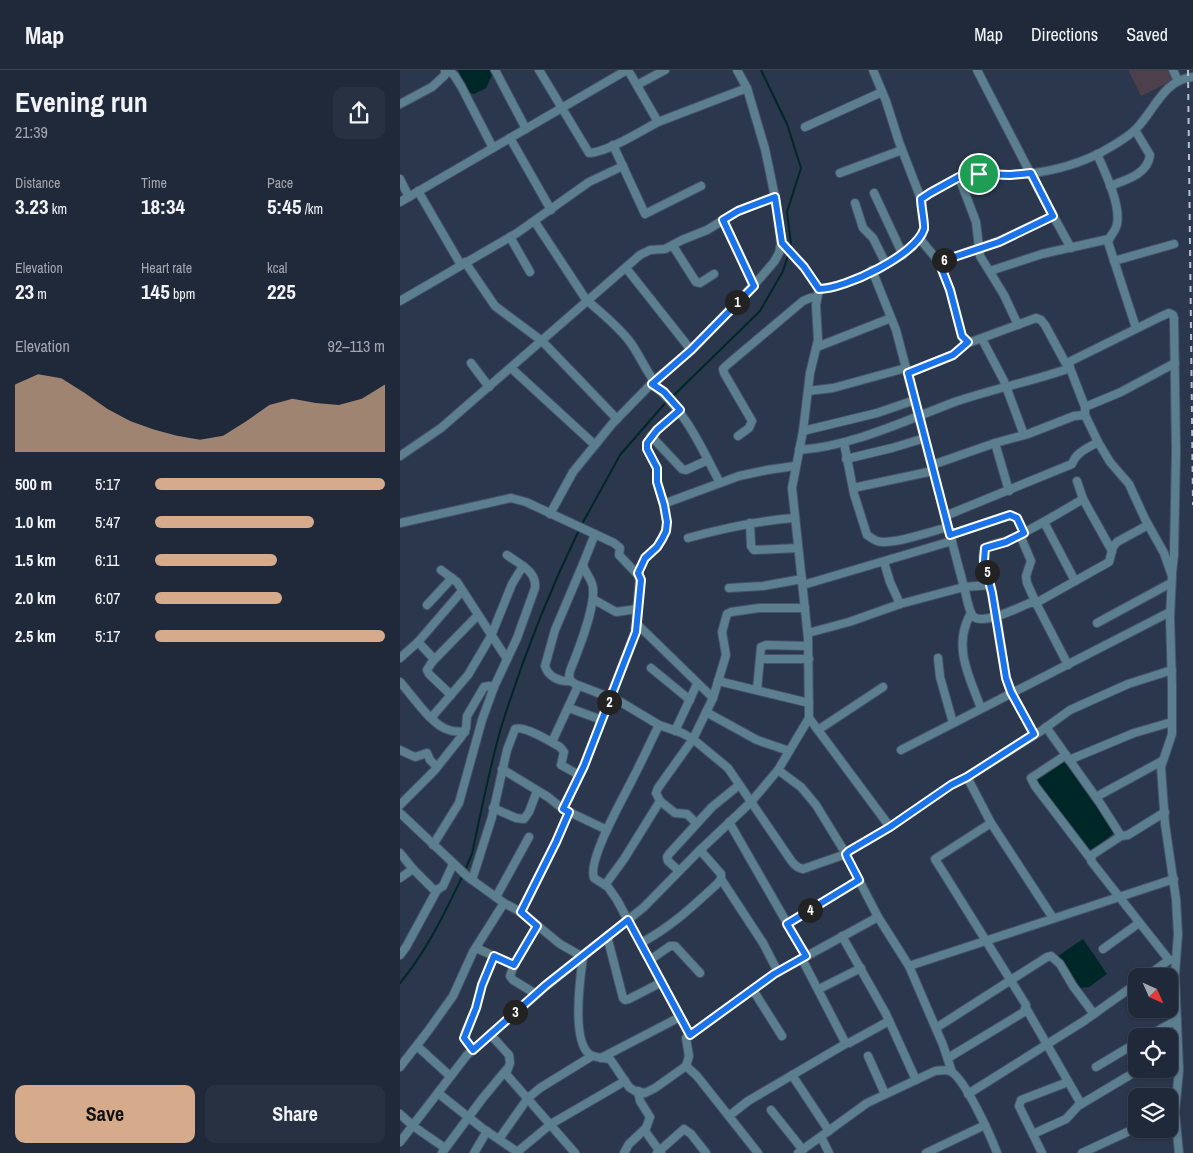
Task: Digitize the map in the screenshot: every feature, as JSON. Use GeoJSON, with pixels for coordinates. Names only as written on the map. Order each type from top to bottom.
{"type":"FeatureCollection","features":[{"type":"Feature","properties":{"kind":"street"},"geometry":{"type":"LineString","coordinates":[[400,104],[432,87],[447,70],[454,75],[461,86],[493,148]]}},
{"type":"Feature","properties":{"kind":"street"},"geometry":{"type":"LineString","coordinates":[[495,70],[526,129]]}},
{"type":"Feature","properties":{"kind":"street"},"geometry":{"type":"LineString","coordinates":[[539,70],[589,154],[613,145],[658,122],[747,88]]}},
{"type":"Feature","properties":{"kind":"street"},"geometry":{"type":"LineString","coordinates":[[400,202],[628,70],[658,122]]}},
{"type":"Feature","properties":{"kind":"street"},"geometry":{"type":"LineString","coordinates":[[637,85],[665,70]]}},
{"type":"Feature","properties":{"kind":"street"},"geometry":{"type":"LineString","coordinates":[[550,514],[573,472],[617,419],[653,382],[691,350],[754,286],[779,253],[782,243],[766,149],[747,88],[737,70]]}},
{"type":"Feature","properties":{"kind":"street"},"geometry":{"type":"LineString","coordinates":[[738,436],[749,428],[752,421],[724,373],[723,369],[726,364],[803,301],[903,255],[920,239],[925,227],[921,213],[921,199],[873,70]]}},
{"type":"Feature","properties":{"kind":"street"},"geometry":{"type":"LineString","coordinates":[[977,70],[1071,248]]}},
{"type":"Feature","properties":{"kind":"street"},"geometry":{"type":"LineString","coordinates":[[1173,70],[1178,81]]}},
{"type":"Feature","properties":{"kind":"street"},"geometry":{"type":"LineString","coordinates":[[921,199],[959,177],[979,174],[1010,175],[1046,172],[1098,154],[1135,130],[1157,101],[1178,81],[1193,77]]}},
{"type":"Feature","properties":{"kind":"street"},"geometry":{"type":"LineString","coordinates":[[805,127],[882,92]]}},
{"type":"Feature","properties":{"kind":"street"},"geometry":{"type":"LineString","coordinates":[[1110,186],[1135,176],[1148,164],[1150,155],[1135,130]]}},
{"type":"Feature","properties":{"kind":"street"},"geometry":{"type":"LineString","coordinates":[[510,138],[551,210]]}},
{"type":"Feature","properties":{"kind":"street"},"geometry":{"type":"LineString","coordinates":[[613,145],[645,214],[701,186]]}},
{"type":"Feature","properties":{"kind":"street"},"geometry":{"type":"LineString","coordinates":[[840,173],[902,150]]}},
{"type":"Feature","properties":{"kind":"street"},"geometry":{"type":"LineString","coordinates":[[1098,154],[1110,186],[1118,219],[1109,239],[1114,261],[1136,328]]}},
{"type":"Feature","properties":{"kind":"street"},"geometry":{"type":"LineString","coordinates":[[400,301],[535,222],[589,182],[622,166]]}},
{"type":"Feature","properties":{"kind":"street"},"geometry":{"type":"LineString","coordinates":[[959,177],[976,222],[980,256],[990,271],[1018,325]]}},
{"type":"Feature","properties":{"kind":"street"},"geometry":{"type":"LineString","coordinates":[[400,179],[409,197]]}},
{"type":"Feature","properties":{"kind":"street"},"geometry":{"type":"LineString","coordinates":[[418,191],[463,264],[495,306],[542,341],[617,419]]}},
{"type":"Feature","properties":{"kind":"street"},"geometry":{"type":"LineString","coordinates":[[874,192],[903,255]]}},
{"type":"Feature","properties":{"kind":"street"},"geometry":{"type":"LineString","coordinates":[[400,456],[441,428],[640,255],[650,250],[665,249],[673,246],[738,211],[775,197]]}},
{"type":"Feature","properties":{"kind":"street"},"geometry":{"type":"LineString","coordinates":[[855,203],[862,228],[873,238],[886,264]]}},
{"type":"Feature","properties":{"kind":"street"},"geometry":{"type":"LineString","coordinates":[[939,262],[999,242],[1053,216]]}},
{"type":"Feature","properties":{"kind":"street"},"geometry":{"type":"LineString","coordinates":[[723,220],[754,286]]}},
{"type":"Feature","properties":{"kind":"street"},"geometry":{"type":"LineString","coordinates":[[535,222],[588,301],[622,333],[637,352],[641,363],[653,382],[680,410],[720,483]]}},
{"type":"Feature","properties":{"kind":"street"},"geometry":{"type":"LineString","coordinates":[[510,237],[530,272]]}},
{"type":"Feature","properties":{"kind":"street"},"geometry":{"type":"LineString","coordinates":[[920,239],[939,262],[950,290],[962,336],[968,342]]}},
{"type":"Feature","properties":{"kind":"street"},"geometry":{"type":"LineString","coordinates":[[990,271],[1042,254],[1109,239]]}},
{"type":"Feature","properties":{"kind":"street"},"geometry":{"type":"LineString","coordinates":[[400,1142],[450,1076],[473,1050],[536,994],[644,907],[728,822],[751,802],[778,770],[809,718],[808,633],[792,488],[818,340],[816,305],[818,293],[804,267],[782,243]]}},
{"type":"Feature","properties":{"kind":"street"},"geometry":{"type":"LineString","coordinates":[[1114,261],[1174,244]]}},
{"type":"Feature","properties":{"kind":"street"},"geometry":{"type":"LineString","coordinates":[[673,246],[698,283],[714,274]]}},
{"type":"Feature","properties":{"kind":"street"},"geometry":{"type":"LineString","coordinates":[[626,268],[691,350]]}},
{"type":"Feature","properties":{"kind":"street"},"geometry":{"type":"LineString","coordinates":[[872,270],[891,318],[907,370],[971,613],[974,617],[980,619],[997,617],[1030,603],[1036,603],[1109,562],[1112,551],[1118,542],[1148,525]]}},
{"type":"Feature","properties":{"kind":"street"},"geometry":{"type":"LineString","coordinates":[[1172,580],[1164,553],[1148,525],[1129,484],[1110,462],[1098,442],[1085,411],[1069,362],[1160,316],[1169,314],[1173,315],[1174,318],[1175,363],[1175,517],[1174,555],[1170,612],[1172,722],[1169,745],[1162,761],[1165,812],[1174,879],[1178,934],[1172,960],[1177,1028]]}},
{"type":"Feature","properties":{"kind":"street"},"geometry":{"type":"LineString","coordinates":[[816,347],[891,318]]}},
{"type":"Feature","properties":{"kind":"street"},"geometry":{"type":"LineString","coordinates":[[808,391],[833,388],[907,370],[953,355],[968,342],[1036,318],[1041,320],[1070,368]]}},
{"type":"Feature","properties":{"kind":"street"},"geometry":{"type":"LineString","coordinates":[[982,338],[1006,386],[1024,435]]}},
{"type":"Feature","properties":{"kind":"street"},"geometry":{"type":"LineString","coordinates":[[471,363],[489,387]]}},
{"type":"Feature","properties":{"kind":"street"},"geometry":{"type":"LineString","coordinates":[[931,463],[935,464],[1024,435],[1074,416],[1175,363]]}},
{"type":"Feature","properties":{"kind":"street"},"geometry":{"type":"LineString","coordinates":[[511,368],[595,445]]}},
{"type":"Feature","properties":{"kind":"street"},"geometry":{"type":"LineString","coordinates":[[799,450],[822,448],[844,443],[953,403],[1070,368]]}},
{"type":"Feature","properties":{"kind":"street"},"geometry":{"type":"LineString","coordinates":[[803,431],[877,414],[915,400]]}},
{"type":"Feature","properties":{"kind":"street"},"geometry":{"type":"LineString","coordinates":[[638,573],[645,558],[657,547],[666,531],[667,522],[657,482],[657,468],[647,449],[647,443],[651,436],[680,410]]}},
{"type":"Feature","properties":{"kind":"street"},"geometry":{"type":"LineString","coordinates":[[651,436],[682,469],[686,470],[708,460]]}},
{"type":"Feature","properties":{"kind":"street"},"geometry":{"type":"LineString","coordinates":[[846,459],[925,438]]}},
{"type":"Feature","properties":{"kind":"street"},"geometry":{"type":"LineString","coordinates":[[945,516],[1072,464],[1081,451],[1098,442]]}},
{"type":"Feature","properties":{"kind":"street"},"geometry":{"type":"LineString","coordinates":[[844,443],[853,488],[867,535],[878,542],[950,534]]}},
{"type":"Feature","properties":{"kind":"street"},"geometry":{"type":"LineString","coordinates":[[995,443],[1009,490]]}},
{"type":"Feature","properties":{"kind":"street"},"geometry":{"type":"LineString","coordinates":[[664,505],[670,501],[739,476],[795,466]]}},
{"type":"Feature","properties":{"kind":"street"},"geometry":{"type":"LineString","coordinates":[[853,488],[933,471]]}},
{"type":"Feature","properties":{"kind":"street"},"geometry":{"type":"LineString","coordinates":[[1077,481],[1083,499],[1112,551]]}},
{"type":"Feature","properties":{"kind":"street"},"geometry":{"type":"LineString","coordinates":[[400,523],[511,498],[526,502],[618,546],[620,548],[619,556],[638,573],[641,580],[637,624],[602,720],[579,775],[556,842],[521,912]]}},
{"type":"Feature","properties":{"kind":"street"},"geometry":{"type":"LineString","coordinates":[[1034,734],[1011,692],[1006,678],[997,617],[984,561],[985,548],[1006,542],[1022,534],[1083,499]]}},
{"type":"Feature","properties":{"kind":"street"},"geometry":{"type":"LineString","coordinates":[[729,588],[802,582],[884,562],[950,534],[1010,515],[1017,518],[1031,561],[1026,576],[1027,583],[1068,664]]}},
{"type":"Feature","properties":{"kind":"street"},"geometry":{"type":"LineString","coordinates":[[688,538],[750,523],[794,518]]}},
{"type":"Feature","properties":{"kind":"street"},"geometry":{"type":"LineString","coordinates":[[1044,522],[1075,581]]}},
{"type":"Feature","properties":{"kind":"street"},"geometry":{"type":"LineString","coordinates":[[750,523],[751,546],[754,550],[798,548]]}},
{"type":"Feature","properties":{"kind":"street"},"geometry":{"type":"LineString","coordinates":[[595,534],[556,630],[545,666],[546,669],[557,679],[610,698],[659,725],[693,739],[728,768],[794,865],[803,869],[846,854],[1070,710],[1128,684],[1172,670]]}},
{"type":"Feature","properties":{"kind":"street"},"geometry":{"type":"LineString","coordinates":[[433,845],[459,803],[482,720],[536,588],[534,577],[529,570],[507,555]]}},
{"type":"Feature","properties":{"kind":"street"},"geometry":{"type":"LineString","coordinates":[[884,562],[890,582],[900,604]]}},
{"type":"Feature","properties":{"kind":"street"},"geometry":{"type":"LineString","coordinates":[[552,742],[569,708],[574,684],[569,677],[570,672],[584,635],[593,599],[593,584],[583,564]]}},
{"type":"Feature","properties":{"kind":"street"},"geometry":{"type":"LineString","coordinates":[[431,718],[468,675],[491,636],[512,584],[523,566]]}},
{"type":"Feature","properties":{"kind":"street"},"geometry":{"type":"LineString","coordinates":[[441,570],[457,582],[507,660]]}},
{"type":"Feature","properties":{"kind":"street"},"geometry":{"type":"LineString","coordinates":[[427,605],[452,578]]}},
{"type":"Feature","properties":{"kind":"street"},"geometry":{"type":"LineString","coordinates":[[1097,623],[1172,580]]}},
{"type":"Feature","properties":{"kind":"street"},"geometry":{"type":"LineString","coordinates":[[808,633],[849,622],[900,604],[964,587],[990,584]]}},
{"type":"Feature","properties":{"kind":"street"},"geometry":{"type":"LineString","coordinates":[[400,658],[418,642],[462,591]]}},
{"type":"Feature","properties":{"kind":"street"},"geometry":{"type":"LineString","coordinates":[[593,599],[616,612],[637,609]]}},
{"type":"Feature","properties":{"kind":"street"},"geometry":{"type":"LineString","coordinates":[[696,823],[687,814],[675,813],[660,801],[656,793],[693,739],[713,698],[726,655],[722,632],[727,614],[759,608],[805,608]]}},
{"type":"Feature","properties":{"kind":"street"},"geometry":{"type":"LineString","coordinates":[[901,750],[1170,612]]}},
{"type":"Feature","properties":{"kind":"street"},"geometry":{"type":"LineString","coordinates":[[971,613],[965,625],[962,647],[966,669],[981,708]]}},
{"type":"Feature","properties":{"kind":"street"},"geometry":{"type":"LineString","coordinates":[[451,695],[427,672],[433,661],[478,615]]}},
{"type":"Feature","properties":{"kind":"street"},"geometry":{"type":"LineString","coordinates":[[637,624],[713,698]]}},
{"type":"Feature","properties":{"kind":"street"},"geometry":{"type":"LineString","coordinates":[[418,642],[432,656],[433,661]]}},
{"type":"Feature","properties":{"kind":"street"},"geometry":{"type":"LineString","coordinates":[[757,690],[761,648],[766,645],[808,646]]}},
{"type":"Feature","properties":{"kind":"street"},"geometry":{"type":"LineString","coordinates":[[938,658],[940,677],[953,723]]}},
{"type":"Feature","properties":{"kind":"street"},"geometry":{"type":"LineString","coordinates":[[760,659],[809,659]]}},
{"type":"Feature","properties":{"kind":"street"},"geometry":{"type":"LineString","coordinates":[[651,668],[690,700]]}},
{"type":"Feature","properties":{"kind":"street"},"geometry":{"type":"LineString","coordinates":[[718,681],[809,703]]}},
{"type":"Feature","properties":{"kind":"street"},"geometry":{"type":"LineString","coordinates":[[400,682],[431,718],[448,730],[465,732]]}},
{"type":"Feature","properties":{"kind":"street"},"geometry":{"type":"LineString","coordinates":[[675,731],[697,684]]}},
{"type":"Feature","properties":{"kind":"street"},"geometry":{"type":"LineString","coordinates":[[400,805],[437,767],[465,732],[467,716],[486,686],[494,687]]}},
{"type":"Feature","properties":{"kind":"street"},"geometry":{"type":"LineString","coordinates":[[818,730],[883,688]]}},
{"type":"Feature","properties":{"kind":"street"},"geometry":{"type":"LineString","coordinates":[[569,708],[602,720]]}},
{"type":"Feature","properties":{"kind":"street"},"geometry":{"type":"LineString","coordinates":[[706,712],[758,740],[789,751]]}},
{"type":"Feature","properties":{"kind":"street"},"geometry":{"type":"LineString","coordinates":[[809,718],[890,827]]}},
{"type":"Feature","properties":{"kind":"street"},"geometry":{"type":"LineString","coordinates":[[1172,722],[1134,733],[1067,758],[1031,778],[1091,861],[1172,960]]}},
{"type":"Feature","properties":{"kind":"street"},"geometry":{"type":"LineString","coordinates":[[659,725],[607,830],[596,855],[592,874],[594,878],[612,891],[690,1035]]}},
{"type":"Feature","properties":{"kind":"street"},"geometry":{"type":"LineString","coordinates":[[1046,727],[1096,797],[1121,836]]}},
{"type":"Feature","properties":{"kind":"street"},"geometry":{"type":"LineString","coordinates":[[470,879],[484,844],[502,769],[515,729],[526,730],[552,742],[563,750],[562,765],[579,775]]}},
{"type":"Feature","properties":{"kind":"street"},"geometry":{"type":"LineString","coordinates":[[400,750],[415,757],[426,753],[437,767]]}},
{"type":"Feature","properties":{"kind":"street"},"geometry":{"type":"LineString","coordinates":[[1096,797],[1162,761]]}},
{"type":"Feature","properties":{"kind":"street"},"geometry":{"type":"LineString","coordinates":[[502,769],[566,811],[607,830]]}},
{"type":"Feature","properties":{"kind":"street"},"geometry":{"type":"LineString","coordinates":[[778,770],[801,788],[816,804],[846,854],[878,916],[909,966],[936,1028],[952,1072],[968,1094],[985,1125],[997,1153]]}},
{"type":"Feature","properties":{"kind":"street"},"geometry":{"type":"LineString","coordinates":[[967,777],[991,823],[1053,918]]}},
{"type":"Feature","properties":{"kind":"street"},"geometry":{"type":"LineString","coordinates":[[679,871],[667,857],[712,807],[739,785]]}},
{"type":"Feature","properties":{"kind":"street"},"geometry":{"type":"LineString","coordinates":[[493,808],[516,818],[524,819],[529,812],[536,791]]}},
{"type":"Feature","properties":{"kind":"street"},"geometry":{"type":"LineString","coordinates":[[605,885],[624,859],[660,801]]}},
{"type":"Feature","properties":{"kind":"street"},"geometry":{"type":"LineString","coordinates":[[1090,858],[1121,836],[1128,835],[1165,812]]}},
{"type":"Feature","properties":{"kind":"street"},"geometry":{"type":"LineString","coordinates":[[400,814],[470,879],[504,903],[521,912],[560,944],[583,957]]}},
{"type":"Feature","properties":{"kind":"street"},"geometry":{"type":"LineString","coordinates":[[728,822],[787,924],[846,1043]]}},
{"type":"Feature","properties":{"kind":"street"},"geometry":{"type":"LineString","coordinates":[[991,823],[935,859],[1026,1005],[1081,1104]]}},
{"type":"Feature","properties":{"kind":"street"},"geometry":{"type":"LineString","coordinates":[[496,897],[529,837]]}},
{"type":"Feature","properties":{"kind":"street"},"geometry":{"type":"LineString","coordinates":[[700,850],[721,874],[721,878],[763,943],[778,972]]}},
{"type":"Feature","properties":{"kind":"street"},"geometry":{"type":"LineString","coordinates":[[400,853],[433,889],[437,890]]}},
{"type":"Feature","properties":{"kind":"street"},"geometry":{"type":"LineString","coordinates":[[400,955],[415,932],[437,890],[443,886],[455,866]]}},
{"type":"Feature","properties":{"kind":"street"},"geometry":{"type":"LineString","coordinates":[[400,878],[413,869]]}},
{"type":"Feature","properties":{"kind":"street"},"geometry":{"type":"LineString","coordinates":[[641,944],[662,932],[676,921],[717,884],[721,878]]}},
{"type":"Feature","properties":{"kind":"street"},"geometry":{"type":"LineString","coordinates":[[909,966],[1174,879]]}},
{"type":"Feature","properties":{"kind":"street"},"geometry":{"type":"LineString","coordinates":[[787,924],[859,880]]}},
{"type":"Feature","properties":{"kind":"street"},"geometry":{"type":"LineString","coordinates":[[400,1067],[453,996],[476,948],[504,903]]}},
{"type":"Feature","properties":{"kind":"street"},"geometry":{"type":"LineString","coordinates":[[583,957],[577,1006],[582,1040],[586,1051],[592,1056],[610,1060],[630,1087],[645,1093],[686,1066],[689,1056],[686,1038],[778,972],[878,916]]}},
{"type":"Feature","properties":{"kind":"street"},"geometry":{"type":"LineString","coordinates":[[1103,950],[1140,923]]}},
{"type":"Feature","properties":{"kind":"street"},"geometry":{"type":"LineString","coordinates":[[536,994],[510,978],[514,965],[537,926]]}},
{"type":"Feature","properties":{"kind":"street"},"geometry":{"type":"LineString","coordinates":[[608,936],[625,1000],[662,982]]}},
{"type":"Feature","properties":{"kind":"street"},"geometry":{"type":"LineString","coordinates":[[842,936],[889,1021],[916,1080]]}},
{"type":"Feature","properties":{"kind":"street"},"geometry":{"type":"LineString","coordinates":[[650,960],[670,946],[675,946],[700,973]]}},
{"type":"Feature","properties":{"kind":"street"},"geometry":{"type":"LineString","coordinates":[[476,948],[514,965]]}},
{"type":"Feature","properties":{"kind":"street"},"geometry":{"type":"LineString","coordinates":[[473,1050],[464,1038],[494,956]]}},
{"type":"Feature","properties":{"kind":"street"},"geometry":{"type":"LineString","coordinates":[[936,1028],[1051,956],[1055,958],[1094,1014]]}},
{"type":"Feature","properties":{"kind":"street"},"geometry":{"type":"LineString","coordinates":[[1160,968],[1172,960]]}},
{"type":"Feature","properties":{"kind":"street"},"geometry":{"type":"LineString","coordinates":[[819,989],[861,968]]}},
{"type":"Feature","properties":{"kind":"street"},"geometry":{"type":"LineString","coordinates":[[753,990],[782,1036]]}},
{"type":"Feature","properties":{"kind":"street"},"geometry":{"type":"LineString","coordinates":[[968,1094],[1094,1014],[1128,990]]}},
{"type":"Feature","properties":{"kind":"street"},"geometry":{"type":"LineString","coordinates":[[948,1058],[1024,1012],[1026,1008]]}},
{"type":"Feature","properties":{"kind":"street"},"geometry":{"type":"LineString","coordinates":[[601,1058],[680,1017]]}},
{"type":"Feature","properties":{"kind":"street"},"geometry":{"type":"LineString","coordinates":[[1162,1028],[1177,1020]]}},
{"type":"Feature","properties":{"kind":"street"},"geometry":{"type":"LineString","coordinates":[[729,1116],[748,1101],[846,1043],[889,1021]]}},
{"type":"Feature","properties":{"kind":"street"},"geometry":{"type":"LineString","coordinates":[[400,1114],[444,1150],[510,1063],[509,1054],[490,1034]]}},
{"type":"Feature","properties":{"kind":"street"},"geometry":{"type":"LineString","coordinates":[[417,1046],[450,1076]]}},
{"type":"Feature","properties":{"kind":"street"},"geometry":{"type":"LineString","coordinates":[[1096,1067],[1128,1048]]}},
{"type":"Feature","properties":{"kind":"street"},"geometry":{"type":"LineString","coordinates":[[499,1139],[528,1098],[540,1088],[592,1056]]}},
{"type":"Feature","properties":{"kind":"street"},"geometry":{"type":"LineString","coordinates":[[868,1056],[885,1094]]}},
{"type":"Feature","properties":{"kind":"street"},"geometry":{"type":"LineString","coordinates":[[686,1066],[697,1076],[758,1153]]}},
{"type":"Feature","properties":{"kind":"street"},"geometry":{"type":"LineString","coordinates":[[506,1070],[508,1079],[528,1098],[576,1153]]}},
{"type":"Feature","properties":{"kind":"street"},"geometry":{"type":"LineString","coordinates":[[771,1110],[800,1151],[867,1103],[935,1071],[945,1070],[952,1072]]}},
{"type":"Feature","properties":{"kind":"street"},"geometry":{"type":"LineString","coordinates":[[792,1075],[829,1131]]}},
{"type":"Feature","properties":{"kind":"street"},"geometry":{"type":"LineString","coordinates":[[1033,1134],[1066,1119],[1081,1104],[1128,1076]]}},
{"type":"Feature","properties":{"kind":"street"},"geometry":{"type":"LineString","coordinates":[[438,1093],[518,1152],[551,1124],[625,1081]]}},
{"type":"Feature","properties":{"kind":"street"},"geometry":{"type":"LineString","coordinates":[[1042,1153],[1019,1103],[1021,1100],[1068,1082]]}},
{"type":"Feature","properties":{"kind":"street"},"geometry":{"type":"LineString","coordinates":[[624,1153],[629,1144],[645,1130],[650,1117],[640,1102],[638,1091]]}},
{"type":"Feature","properties":{"kind":"street"},"geometry":{"type":"LineString","coordinates":[[926,1153],[985,1125]]}},
{"type":"Feature","properties":{"kind":"street"},"geometry":{"type":"LineString","coordinates":[[645,1130],[659,1152],[684,1129],[691,1134],[706,1153]]}},
{"type":"Feature","properties":{"kind":"street"},"geometry":{"type":"LineString","coordinates":[[474,1153],[487,1131]]}},
{"type":"Feature","properties":{"kind":"street"},"geometry":{"type":"LineString","coordinates":[[1082,1153],[1128,1132]]}},
{"type":"Feature","properties":{"kind":"street"},"geometry":{"type":"LineString","coordinates":[[821,1137],[829,1153]]}},
{"type":"Feature","properties":{"kind":"street"},"geometry":{"type":"LineString","coordinates":[[1176,1138],[1179,1153]]}},
{"type":"Feature","properties":{"kind":"shaded area"},"geometry":{"type":"Polygon","coordinates":[[[458,70],[489,70],[492,75],[486,88],[474,94],[468,92],[458,70]]]}},
{"type":"Feature","properties":{"kind":"shaded area"},"geometry":{"type":"Polygon","coordinates":[[[1128,70],[1169,70],[1174,80],[1141,96],[1128,70]]]}},
{"type":"Feature","properties":{"kind":"shaded area"},"geometry":{"type":"Polygon","coordinates":[[[1062,759],[1090,795],[1114,833],[1089,853],[1034,779],[1062,759]]]}},
{"type":"Feature","properties":{"kind":"shaded area"},"geometry":{"type":"Polygon","coordinates":[[[1083,939],[1107,974],[1089,987],[1077,988],[1058,956],[1083,939]]]}},
{"type":"Feature","properties":{"kind":"waterway"},"geometry":{"type":"LineString","coordinates":[[761,70],[787,124],[801,168],[787,212],[790,248]]}},
{"type":"Feature","properties":{"kind":"waterway"},"geometry":{"type":"LineString","coordinates":[[671,398],[760,311],[783,271],[788,255]]}},
{"type":"Feature","properties":{"kind":"waterway"},"geometry":{"type":"LineString","coordinates":[[581,526],[620,455],[667,401]]}},
{"type":"Feature","properties":{"kind":"waterway"},"geometry":{"type":"LineString","coordinates":[[465,870],[472,854],[485,791],[509,703],[546,603],[579,530]]}},
{"type":"Feature","properties":{"kind":"waterway"},"geometry":{"type":"LineString","coordinates":[[400,983],[427,945],[463,875]]}},
{"type":"Feature","properties":{"kind":"railway"},"geometry":{"type":"LineString","coordinates":[[1188,70],[1193,505]]}},
{"type":"Feature","properties":{"kind":"route"},"geometry":{"type":"LineString","coordinates":[[1031,173],[1053,216],[999,242],[939,262],[950,290],[962,336],[968,342],[953,355],[908,373],[950,535],[1010,515],[1017,518],[1024,533],[1006,542],[985,548],[984,561],[997,617],[1006,678],[1011,692],[1034,734],[967,777],[951,785],[890,827],[849,851],[846,854],[847,857],[859,880],[787,924],[806,956],[774,974],[745,997],[690,1035],[628,920],[546,985],[473,1050],[464,1038],[465,1033],[494,956],[514,965],[537,926],[521,912],[569,812],[563,809],[584,766],[636,632],[641,580],[638,573],[641,563],[657,547],[666,531],[667,522],[664,505],[659,493],[657,468],[647,449],[647,443],[657,430],[680,410],[664,392],[652,384],[691,350],[754,286],[723,220],[738,211],[775,197],[782,243],[814,279],[819,289],[829,289],[866,275],[872,270],[903,255],[920,239],[925,227],[921,213],[921,199],[959,177],[979,174],[1010,175],[1031,173]]}}]}
